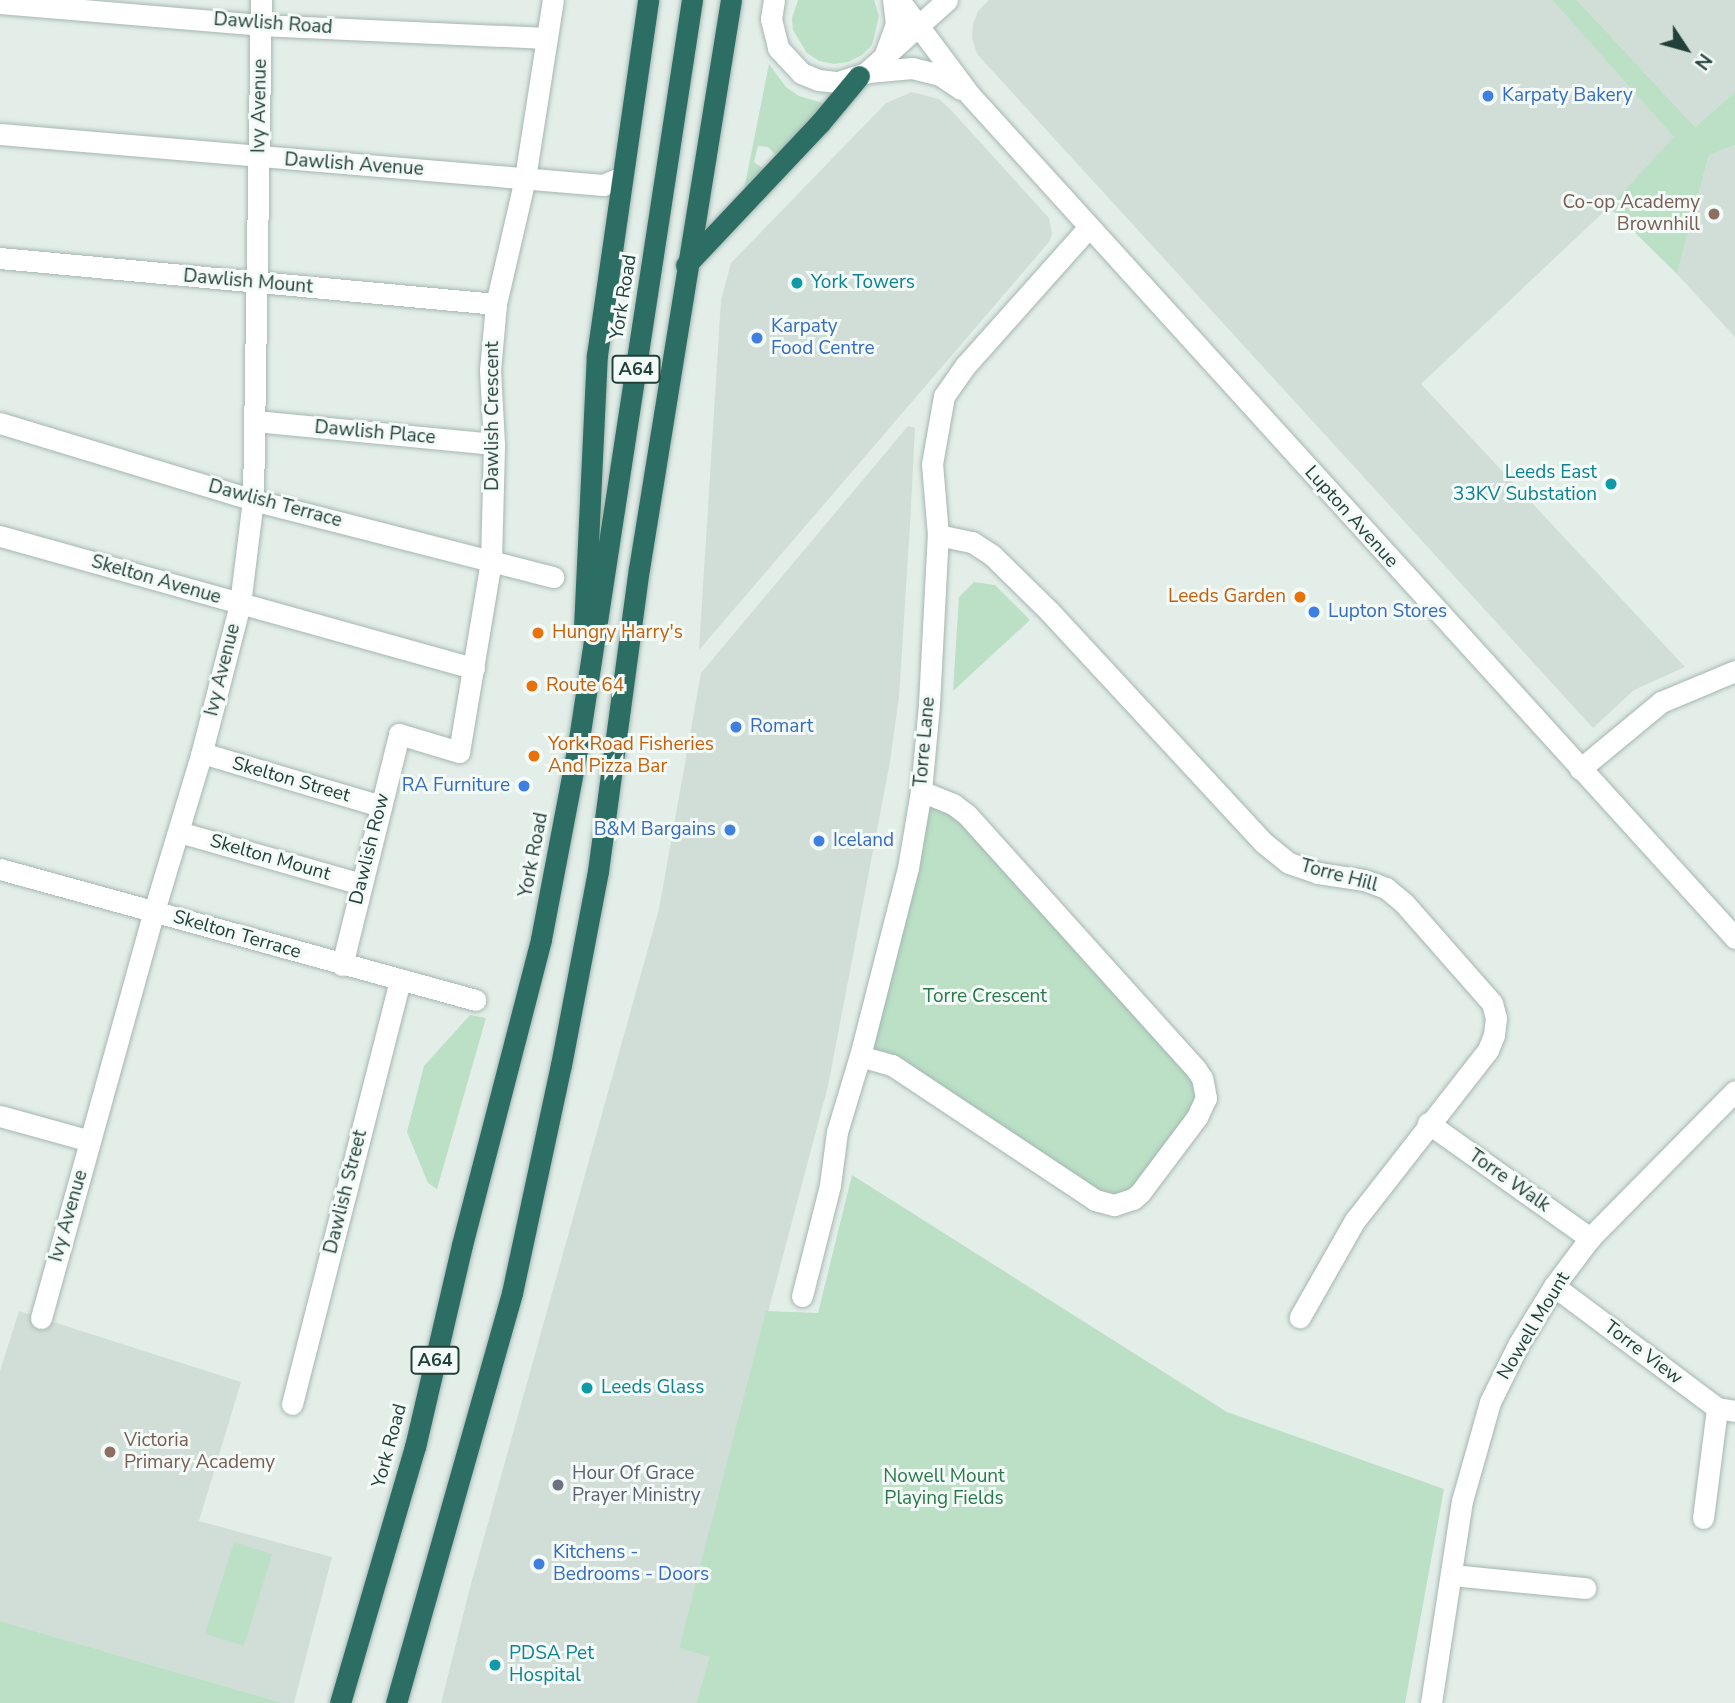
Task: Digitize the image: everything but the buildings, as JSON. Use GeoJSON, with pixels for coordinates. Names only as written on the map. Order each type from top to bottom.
{"type":"FeatureCollection","features":[{"type":"Feature","properties":{"kind":"highway"},"geometry":{"type":"LineString","coordinates":[[579,739],[597,355],[648,0]]}},
{"type":"Feature","properties":{"kind":"highway","name":"York Road"},"geometry":{"type":"LineString","coordinates":[[341,1703],[415,1447],[465,1232],[541,939],[579,739],[692,0]]}},
{"type":"Feature","properties":{"kind":"highway","name":"A64"},"geometry":{"type":"LineString","coordinates":[[396,1703],[512,1293],[561,1065],[598,871],[639,569],[686,265],[705,170],[731,0]]}},
{"type":"Feature","properties":{"kind":"highway"},"geometry":{"type":"LineString","coordinates":[[686,265],[869,70]]}},
{"type":"Feature","properties":{"kind":"street","name":"Ivy Avenue"},"geometry":{"type":"LineString","coordinates":[[41,1318],[154,911],[202,754],[240,604],[253,500],[261,0]]}},
{"type":"Feature","properties":{"kind":"street","name":"Dawlish Crescent"},"geometry":{"type":"LineString","coordinates":[[399,734],[459,752],[491,561],[495,444],[490,370],[496,304],[526,178],[553,0]]}},
{"type":"Feature","properties":{"kind":"street","name":"Lupton Avenue"},"geometry":{"type":"LineString","coordinates":[[774,0],[772,33],[788,62],[801,73],[818,80],[838,82],[869,70],[912,68],[940,75],[969,94]]}},
{"type":"Feature","properties":{"kind":"street"},"geometry":{"type":"LineString","coordinates":[[869,70],[893,38],[896,24],[893,0]]}},
{"type":"Feature","properties":{"kind":"street","name":"Lupton Avenue"},"geometry":{"type":"LineString","coordinates":[[899,0],[921,26],[969,94],[1088,228],[1735,938]]}},
{"type":"Feature","properties":{"kind":"street"},"geometry":{"type":"LineString","coordinates":[[869,70],[947,0]]}},
{"type":"Feature","properties":{"kind":"street","name":"Dawlish Road"},"geometry":{"type":"LineString","coordinates":[[0,3],[260,25],[547,38]]}},
{"type":"Feature","properties":{"kind":"street","name":"Dawlish Avenue"},"geometry":{"type":"LineString","coordinates":[[0,134],[603,185],[622,177]]}},
{"type":"Feature","properties":{"kind":"street","name":"Torre Lane"},"geometry":{"type":"LineString","coordinates":[[802,1296],[830,1185],[837,1132],[860,1056],[908,868],[920,791],[929,704],[938,535],[932,464],[944,396],[966,365],[1088,228]]}},
{"type":"Feature","properties":{"kind":"street","name":"Dawlish Mount"},"geometry":{"type":"LineString","coordinates":[[0,258],[496,304]]}},
{"type":"Feature","properties":{"kind":"street","name":"Dawlish Place"},"geometry":{"type":"LineString","coordinates":[[255,421],[495,444]]}},
{"type":"Feature","properties":{"kind":"street","name":"Dawlish Terrace"},"geometry":{"type":"LineString","coordinates":[[0,423],[253,500],[553,577]]}},
{"type":"Feature","properties":{"kind":"street","name":"Torre Hill"},"geometry":{"type":"LineString","coordinates":[[938,535],[972,542],[992,555],[1049,611],[1264,843],[1299,866],[1386,888],[1404,903],[1483,989],[1492,1003],[1496,1018],[1494,1035],[1488,1050],[1354,1220],[1300,1317]]}},
{"type":"Feature","properties":{"kind":"street","name":"Skelton Avenue"},"geometry":{"type":"LineString","coordinates":[[0,536],[474,668]]}},
{"type":"Feature","properties":{"kind":"street"},"geometry":{"type":"LineString","coordinates":[[1580,769],[1661,702],[1735,671]]}},
{"type":"Feature","properties":{"kind":"street","name":"Dawlish Row"},"geometry":{"type":"LineString","coordinates":[[342,965],[399,734]]}},
{"type":"Feature","properties":{"kind":"street","name":"Skelton Street"},"geometry":{"type":"LineString","coordinates":[[202,754],[381,806]]}},
{"type":"Feature","properties":{"kind":"street"},"geometry":{"type":"LineString","coordinates":[[860,1056],[892,1065],[1095,1200],[1114,1205],[1133,1199],[1140,1192],[1198,1117],[1206,1098],[1202,1077],[1196,1069],[966,814],[953,804],[920,791]]}},
{"type":"Feature","properties":{"kind":"street","name":"Skelton Mount"},"geometry":{"type":"LineString","coordinates":[[179,832],[362,884]]}},
{"type":"Feature","properties":{"kind":"street","name":"Skelton Terrace"},"geometry":{"type":"LineString","coordinates":[[0,869],[475,1000]]}},
{"type":"Feature","properties":{"kind":"street","name":"Dawlish Street"},"geometry":{"type":"LineString","coordinates":[[292,1404],[400,981]]}},
{"type":"Feature","properties":{"kind":"street","name":"Nowell Mount"},"geometry":{"type":"LineString","coordinates":[[1431,1703],[1462,1501],[1490,1402],[1518,1345],[1554,1286],[1590,1238],[1735,1091]]}},
{"type":"Feature","properties":{"kind":"street"},"geometry":{"type":"LineString","coordinates":[[0,1116],[90,1141]]}},
{"type":"Feature","properties":{"kind":"street","name":"Torre Walk"},"geometry":{"type":"LineString","coordinates":[[1428,1123],[1590,1238]]}},
{"type":"Feature","properties":{"kind":"street","name":"Torre View"},"geometry":{"type":"LineString","coordinates":[[1554,1286],[1726,1409]]}},
{"type":"Feature","properties":{"kind":"street"},"geometry":{"type":"LineString","coordinates":[[1703,1518],[1726,1409]]}},
{"type":"Feature","properties":{"kind":"street"},"geometry":{"type":"LineString","coordinates":[[1452,1575],[1586,1588]]}},
{"type":"Feature","properties":{"kind":"shaded area"},"geometry":{"type":"Polygon","coordinates":[[[989,0],[1552,0],[1675,137],[1609,207],[1421,384],[1685,667],[1634,690],[1593,728],[977,54],[972,38],[973,24],[978,11],[989,0]]]}},
{"type":"Feature","properties":{"kind":"shaded area"},"geometry":{"type":"Polygon","coordinates":[[[1577,0],[1735,0],[1735,92],[1695,127],[1577,0]]]}},
{"type":"Feature","properties":{"kind":"shaded area"},"geometry":{"type":"Polygon","coordinates":[[[912,92],[939,99],[950,109],[1049,218],[1052,234],[1049,242],[699,650],[721,300],[731,263],[886,103],[912,92]]]}},
{"type":"Feature","properties":{"kind":"shaded area","name":"Co-op Academy Brownhill"},"geometry":{"type":"Polygon","coordinates":[[[1735,145],[1735,337],[1677,274],[1709,155],[1735,145]]]}},
{"type":"Feature","properties":{"kind":"shaded area"},"geometry":{"type":"Polygon","coordinates":[[[908,426],[915,428],[910,526],[899,697],[890,762],[828,1086],[679,1648],[711,1656],[696,1703],[441,1703],[469,1591],[659,909],[701,673],[908,426]]]}},
{"type":"Feature","properties":{"kind":"shaded area","name":"Victoria Primary Academy"},"geometry":{"type":"Polygon","coordinates":[[[19,1311],[241,1382],[199,1521],[332,1557],[294,1703],[283,1703],[0,1621],[0,1371],[19,1311]]]}},
{"type":"Feature","properties":{"kind":"green space"},"geometry":{"type":"Polygon","coordinates":[[[798,0],[874,0],[879,16],[872,45],[862,55],[848,62],[834,64],[819,61],[807,53],[793,30],[792,18],[798,0]]]}},
{"type":"Feature","properties":{"kind":"green space"},"geometry":{"type":"Polygon","coordinates":[[[1552,0],[1577,0],[1695,127],[1735,92],[1735,145],[1709,155],[1677,274],[1609,207],[1674,137],[1552,0]]]}},
{"type":"Feature","properties":{"kind":"green space"},"geometry":{"type":"Polygon","coordinates":[[[769,64],[786,87],[799,96],[826,104],[777,156],[768,147],[758,146],[754,162],[765,170],[744,190],[769,64]]]}},
{"type":"Feature","properties":{"kind":"green space"},"geometry":{"type":"Polygon","coordinates":[[[974,582],[995,585],[1030,620],[953,691],[959,597],[974,582]]]}},
{"type":"Feature","properties":{"kind":"green space","name":"Torre Crescent"},"geometry":{"type":"Polygon","coordinates":[[[921,791],[938,796],[1206,1088],[1140,1193],[1114,1205],[860,1056],[921,791]]]}},
{"type":"Feature","properties":{"kind":"green space"},"geometry":{"type":"Polygon","coordinates":[[[470,1015],[486,1018],[437,1189],[428,1183],[407,1132],[424,1066],[470,1015]]]}},
{"type":"Feature","properties":{"kind":"green space","name":"Nowell Mount Playing Fields"},"geometry":{"type":"Polygon","coordinates":[[[852,1175],[1227,1412],[1444,1489],[1405,1703],[696,1703],[710,1657],[679,1648],[766,1311],[818,1313],[852,1175]]]}},
{"type":"Feature","properties":{"kind":"green space"},"geometry":{"type":"Polygon","coordinates":[[[234,1542],[272,1554],[244,1646],[205,1634],[234,1542]]]}},
{"type":"Feature","properties":{"kind":"green space"},"geometry":{"type":"Polygon","coordinates":[[[0,1621],[283,1703],[0,1703],[0,1621]]]}},
{"type":"Feature","properties":{"kind":"place","name":"Karpaty Bakery"},"geometry":{"type":"Point","coordinates":[1488,96]}},
{"type":"Feature","properties":{"kind":"place","name":"Co-op Academy Brownhill"},"geometry":{"type":"Point","coordinates":[1714,214]}},
{"type":"Feature","properties":{"kind":"place","name":"York Towers"},"geometry":{"type":"Point","coordinates":[797,283]}},
{"type":"Feature","properties":{"kind":"place","name":"Karpaty Food Centre"},"geometry":{"type":"Point","coordinates":[757,338]}},
{"type":"Feature","properties":{"kind":"place","name":"Leeds East 33KV Substation"},"geometry":{"type":"Point","coordinates":[1611,484]}},
{"type":"Feature","properties":{"kind":"place","name":"Leeds Garden"},"geometry":{"type":"Point","coordinates":[1300,597]}},
{"type":"Feature","properties":{"kind":"place","name":"Lupton Stores"},"geometry":{"type":"Point","coordinates":[1314,612]}},
{"type":"Feature","properties":{"kind":"place","name":"Hungry Harry's"},"geometry":{"type":"Point","coordinates":[538,633]}},
{"type":"Feature","properties":{"kind":"place","name":"Route 64"},"geometry":{"type":"Point","coordinates":[532,686]}},
{"type":"Feature","properties":{"kind":"place","name":"Romart"},"geometry":{"type":"Point","coordinates":[736,727]}},
{"type":"Feature","properties":{"kind":"place","name":"York Road Fisheries And Pizza Bar"},"geometry":{"type":"Point","coordinates":[534,756]}},
{"type":"Feature","properties":{"kind":"place","name":"RA Furniture"},"geometry":{"type":"Point","coordinates":[524,786]}},
{"type":"Feature","properties":{"kind":"place","name":"B&M Bargains"},"geometry":{"type":"Point","coordinates":[730,830]}},
{"type":"Feature","properties":{"kind":"place","name":"Iceland"},"geometry":{"type":"Point","coordinates":[819,841]}},
{"type":"Feature","properties":{"kind":"place","name":"Leeds Glass"},"geometry":{"type":"Point","coordinates":[587,1388]}},
{"type":"Feature","properties":{"kind":"place","name":"Victoria Primary Academy"},"geometry":{"type":"Point","coordinates":[110,1452]}},
{"type":"Feature","properties":{"kind":"place","name":"Hour Of Grace Prayer Ministry"},"geometry":{"type":"Point","coordinates":[558,1485]}},
{"type":"Feature","properties":{"kind":"place","name":"Kitchens - Bedrooms - Doors"},"geometry":{"type":"Point","coordinates":[539,1564]}},
{"type":"Feature","properties":{"kind":"place","name":"PDSA Pet Hospital"},"geometry":{"type":"Point","coordinates":[495,1665]}}]}
